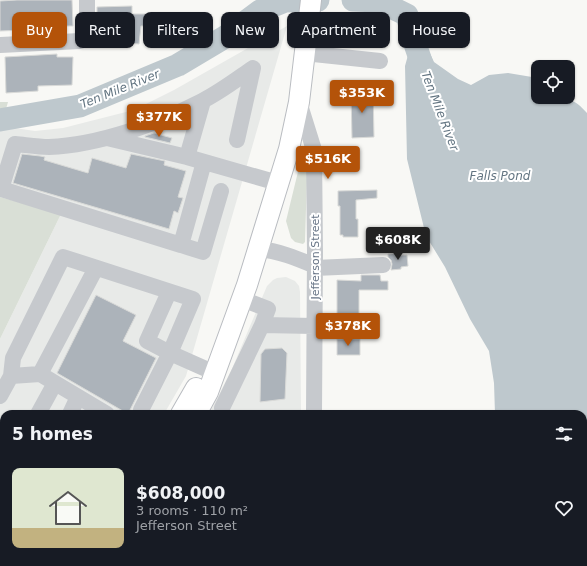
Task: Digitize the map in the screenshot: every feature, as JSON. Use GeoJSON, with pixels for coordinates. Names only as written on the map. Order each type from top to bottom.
{"type":"FeatureCollection","features":[{"type":"Feature","properties":{"kind":"main road"},"geometry":{"type":"LineString","coordinates":[[199,408],[208,392],[240,304],[289,149],[299,102],[310,9]]}},
{"type":"Feature","properties":{"kind":"main road"},"geometry":{"type":"LineString","coordinates":[[182,410],[206,369],[240,304]]}},
{"type":"Feature","properties":{"kind":"street"},"geometry":{"type":"LineString","coordinates":[[0,45],[80,41],[87,32],[87,0]]}},
{"type":"Feature","properties":{"kind":"street"},"geometry":{"type":"LineString","coordinates":[[304,53],[380,61]]}},
{"type":"Feature","properties":{"kind":"street"},"geometry":{"type":"LineString","coordinates":[[221,191],[203,252],[1,189],[15,144],[48,147],[79,143],[106,137],[162,119],[203,100],[254,68],[237,140]]}},
{"type":"Feature","properties":{"kind":"street"},"geometry":{"type":"LineString","coordinates":[[187,157],[203,100]]}},
{"type":"Feature","properties":{"kind":"street","name":"Jefferson Street"},"geometry":{"type":"LineString","coordinates":[[299,102],[314,150],[314,410]]}},
{"type":"Feature","properties":{"kind":"street"},"geometry":{"type":"LineString","coordinates":[[106,137],[187,157],[278,183]]}},
{"type":"Feature","properties":{"kind":"street"},"geometry":{"type":"LineString","coordinates":[[180,245],[204,162]]}},
{"type":"Feature","properties":{"kind":"street"},"geometry":{"type":"LineString","coordinates":[[258,249],[274,251],[294,257],[315,267],[383,265]]}},
{"type":"Feature","properties":{"kind":"street"},"geometry":{"type":"LineString","coordinates":[[0,396],[11,376],[13,358],[63,256],[193,299],[170,353],[141,410]]}},
{"type":"Feature","properties":{"kind":"street"},"geometry":{"type":"LineString","coordinates":[[40,374],[96,268]]}},
{"type":"Feature","properties":{"kind":"street"},"geometry":{"type":"LineString","coordinates":[[169,292],[147,341],[206,369]]}},
{"type":"Feature","properties":{"kind":"street"},"geometry":{"type":"LineString","coordinates":[[221,410],[262,325],[268,309],[240,304]]}},
{"type":"Feature","properties":{"kind":"street"},"geometry":{"type":"LineString","coordinates":[[262,325],[314,326]]}},
{"type":"Feature","properties":{"kind":"street"},"geometry":{"type":"LineString","coordinates":[[11,376],[40,374],[98,410]]}},
{"type":"Feature","properties":{"kind":"street"},"geometry":{"type":"LineString","coordinates":[[40,410],[55,383]]}},
{"type":"Feature","properties":{"kind":"street"},"geometry":{"type":"LineString","coordinates":[[72,410],[78,397]]}},
{"type":"Feature","properties":{"kind":"street"},"geometry":{"type":"LineString","coordinates":[[199,408],[214,410]]}},
{"type":"Feature","properties":{"kind":"shaded area"},"geometry":{"type":"Polygon","coordinates":[[[287,26],[186,376],[166,410],[0,410],[0,339],[61,214],[0,197],[1,126],[35,131],[63,128],[126,112],[146,104],[248,48],[279,48],[279,31],[287,26]]]}},
{"type":"Feature","properties":{"kind":"shaded area"},"geometry":{"type":"Polygon","coordinates":[[[0,102],[8,102],[0,130],[0,102]]]}},
{"type":"Feature","properties":{"kind":"shaded area"},"geometry":{"type":"Polygon","coordinates":[[[308,142],[305,242],[303,244],[295,242],[291,238],[286,221],[305,143],[308,142]]]}},
{"type":"Feature","properties":{"kind":"shaded area"},"geometry":{"type":"Polygon","coordinates":[[[0,197],[61,214],[0,339],[0,197]]]}},
{"type":"Feature","properties":{"kind":"shaded area"},"geometry":{"type":"Polygon","coordinates":[[[286,277],[295,281],[299,286],[301,410],[211,410],[231,371],[267,286],[277,278],[286,277]]]}},
{"type":"Feature","properties":{"kind":"water","name":"Falls Pond"},"geometry":{"type":"Polygon","coordinates":[[[410,48],[427,48],[434,62],[458,79],[471,85],[489,75],[508,73],[531,77],[531,104],[575,104],[575,102],[587,113],[587,410],[495,410],[494,383],[489,351],[470,319],[445,267],[426,236],[407,159],[405,66],[410,48]]]}},
{"type":"Feature","properties":{"kind":"building"},"geometry":{"type":"Polygon","coordinates":[[[72,0],[73,26],[67,26],[67,12],[12,12],[12,31],[0,31],[0,1],[72,0]]]}},
{"type":"Feature","properties":{"kind":"building"},"geometry":{"type":"Polygon","coordinates":[[[132,6],[132,12],[97,12],[97,7],[132,6]]]}},
{"type":"Feature","properties":{"kind":"building"},"geometry":{"type":"Polygon","coordinates":[[[135,14],[143,14],[143,26],[141,26],[139,44],[135,44],[135,14]]]}},
{"type":"Feature","properties":{"kind":"building"},"geometry":{"type":"Polygon","coordinates":[[[57,54],[57,57],[73,57],[72,85],[38,86],[38,91],[6,93],[5,57],[57,54]]]}},
{"type":"Feature","properties":{"kind":"building"},"geometry":{"type":"Polygon","coordinates":[[[373,89],[374,137],[352,138],[351,90],[373,89]]]}},
{"type":"Feature","properties":{"kind":"building"},"geometry":{"type":"Polygon","coordinates":[[[154,133],[172,138],[170,143],[145,137],[154,133]]]}},
{"type":"Feature","properties":{"kind":"building"},"geometry":{"type":"Polygon","coordinates":[[[22,154],[45,157],[44,160],[88,173],[92,158],[126,168],[131,154],[165,161],[164,165],[186,171],[178,197],[183,198],[178,213],[174,211],[169,229],[13,183],[22,154]]]}},
{"type":"Feature","properties":{"kind":"building"},"geometry":{"type":"Polygon","coordinates":[[[377,190],[377,198],[356,200],[358,237],[343,237],[343,235],[340,235],[340,206],[338,206],[338,191],[377,190]]]}},
{"type":"Feature","properties":{"kind":"building"},"geometry":{"type":"Polygon","coordinates":[[[400,253],[400,255],[407,255],[408,266],[401,267],[401,269],[391,270],[392,264],[388,254],[400,253]]]}},
{"type":"Feature","properties":{"kind":"building"},"geometry":{"type":"Polygon","coordinates":[[[361,275],[380,275],[381,281],[388,281],[388,290],[359,290],[359,319],[337,318],[337,280],[361,281],[361,275]]]}},
{"type":"Feature","properties":{"kind":"building"},"geometry":{"type":"Polygon","coordinates":[[[96,295],[136,315],[123,341],[156,358],[130,410],[121,410],[57,373],[96,295]]]}},
{"type":"Feature","properties":{"kind":"building"},"geometry":{"type":"Polygon","coordinates":[[[337,339],[360,339],[360,355],[337,355],[337,339]]]}},
{"type":"Feature","properties":{"kind":"building"},"geometry":{"type":"Polygon","coordinates":[[[282,348],[287,353],[285,399],[260,402],[261,354],[265,349],[282,348]]]}},
{"type":"Feature","properties":{"kind":"waterway","name":"Ten Mile River"},"geometry":{"type":"LineString","coordinates":[[0,120],[80,106],[178,65],[225,37],[260,11],[285,1],[318,0]]}},
{"type":"Feature","properties":{"kind":"waterway","name":"Ten Mile River"},"geometry":{"type":"LineString","coordinates":[[353,0],[378,1],[407,15],[425,73]]}}]}
